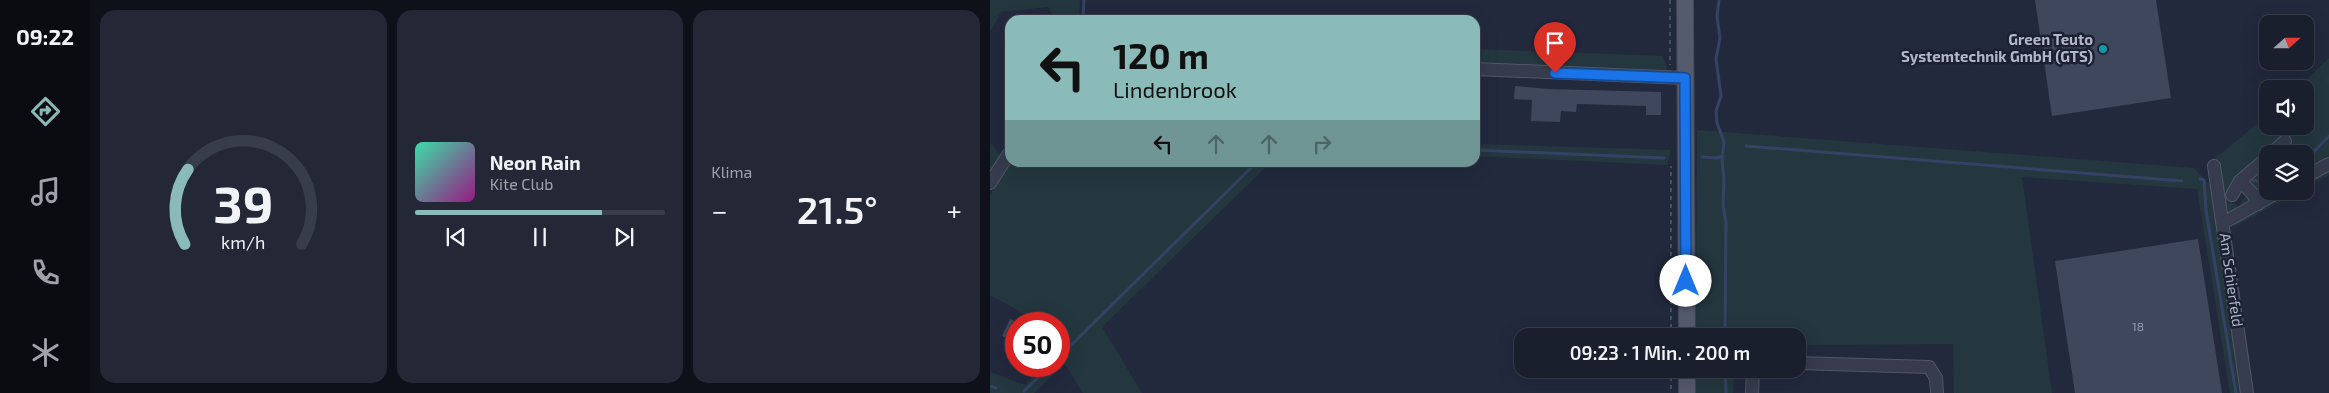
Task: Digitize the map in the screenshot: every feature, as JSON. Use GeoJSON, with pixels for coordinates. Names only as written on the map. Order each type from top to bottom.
{"type":"FeatureCollection","features":[{"type":"Feature","properties":{"kind":"main road"},"geometry":{"type":"LineString","coordinates":[[1686,0],[1687,328]]}},
{"type":"Feature","properties":{"kind":"main road"},"geometry":{"type":"LineString","coordinates":[[1687,378],[1687,393]]}},
{"type":"Feature","properties":{"kind":"street"},"geometry":{"type":"LineString","coordinates":[[1480,69],[1685,78]]}},
{"type":"Feature","properties":{"kind":"street"},"geometry":{"type":"LineString","coordinates":[[2281,145],[2285,141]]}},
{"type":"Feature","properties":{"kind":"street"},"geometry":{"type":"LineString","coordinates":[[990,183],[1005,160]]}},
{"type":"Feature","properties":{"kind":"street"},"geometry":{"type":"LineString","coordinates":[[2314,172],[2329,164]]}},
{"type":"Feature","properties":{"kind":"street"},"geometry":{"type":"LineString","coordinates":[[2232,195],[2240,182],[2259,165]]}},
{"type":"Feature","properties":{"kind":"street","name":"Am Schierfeld"},"geometry":{"type":"LineString","coordinates":[[2214,166],[2247,393]]}},
{"type":"Feature","properties":{"kind":"street"},"geometry":{"type":"LineString","coordinates":[[2240,182],[2253,194],[2258,204]]}},
{"type":"Feature","properties":{"kind":"street"},"geometry":{"type":"LineString","coordinates":[[2223,223],[2265,200]]}},
{"type":"Feature","properties":{"kind":"street"},"geometry":{"type":"LineString","coordinates":[[1806,364],[1929,367],[1936,378],[1937,393]]}},
{"type":"Feature","properties":{"kind":"street"},"geometry":{"type":"LineString","coordinates":[[1752,393],[1753,378]]}},
{"type":"Feature","properties":{"kind":"path"},"geometry":{"type":"LineString","coordinates":[[1671,378],[1671,393]]}},
{"type":"Feature","properties":{"kind":"shaded area"},"geometry":{"type":"Polygon","coordinates":[[[990,0],[1080,0],[1079,15],[1052,15],[1048,7],[1001,12],[990,33],[990,0]]]}},
{"type":"Feature","properties":{"kind":"shaded area"},"geometry":{"type":"Polygon","coordinates":[[[1480,49],[1663,56],[1668,72],[1480,63],[1480,49]]]}},
{"type":"Feature","properties":{"kind":"shaded area"},"geometry":{"type":"Polygon","coordinates":[[[2329,58],[2329,161],[2314,169],[2314,145],[2292,145],[2286,138],[2279,145],[2259,145],[2259,164],[2228,193],[2229,201],[2239,206],[2247,194],[2248,203],[2230,214],[2224,212],[2221,207],[2214,159],[2259,122],[2259,135],[2314,135],[2314,80],[2306,80],[2329,58]]]}},
{"type":"Feature","properties":{"kind":"shaded area"},"geometry":{"type":"Polygon","coordinates":[[[1697,130],[2194,168],[2211,186],[2243,393],[2230,393],[2197,189],[2022,177],[2052,393],[1954,393],[1953,344],[1806,345],[1806,328],[1696,328],[1697,130]]]}},
{"type":"Feature","properties":{"kind":"shaded area"},"geometry":{"type":"Polygon","coordinates":[[[990,143],[1002,157],[990,175],[990,143]]]}},
{"type":"Feature","properties":{"kind":"shaded area"},"geometry":{"type":"Polygon","coordinates":[[[1480,144],[1671,150],[1667,165],[1480,156],[1480,144]]]}},
{"type":"Feature","properties":{"kind":"shaded area"},"geometry":{"type":"Polygon","coordinates":[[[1007,167],[1266,167],[1102,327],[1142,393],[1083,393],[1070,372],[1070,312],[1021,312],[990,295],[990,195],[1007,167]]]}},
{"type":"Feature","properties":{"kind":"shaded area"},"geometry":{"type":"Polygon","coordinates":[[[2329,167],[2329,175],[2314,183],[2314,175],[2329,167]]]}},
{"type":"Feature","properties":{"kind":"shaded area"},"geometry":{"type":"Polygon","coordinates":[[[2259,169],[2259,193],[2249,187],[2249,177],[2259,169]]]}},
{"type":"Feature","properties":{"kind":"shaded area"},"geometry":{"type":"Polygon","coordinates":[[[2270,200],[2284,200],[2234,227],[2233,223],[2270,200]]]}},
{"type":"Feature","properties":{"kind":"shaded area"},"geometry":{"type":"Polygon","coordinates":[[[990,372],[1025,385],[1032,377],[1051,377],[1034,393],[990,393],[990,372]]]}},
{"type":"Feature","properties":{"kind":"shaded area"},"geometry":{"type":"Polygon","coordinates":[[[1696,378],[1734,378],[1733,393],[1696,393],[1696,378]]]}},
{"type":"Feature","properties":{"kind":"building","name":"Green Teuto Systemtechnik GmbH (GTS)"},"geometry":{"type":"Polygon","coordinates":[[[2035,0],[2156,0],[2171,98],[2052,116],[2035,0]]]}},
{"type":"Feature","properties":{"kind":"building"},"geometry":{"type":"Polygon","coordinates":[[[1515,86],[1548,89],[1661,92],[1661,115],[1646,115],[1646,106],[1577,104],[1576,112],[1561,111],[1560,122],[1531,121],[1532,100],[1514,99],[1515,86]]]}},
{"type":"Feature","properties":{"kind":"building"},"geometry":{"type":"Polygon","coordinates":[[[2198,239],[2222,393],[2075,393],[2055,261],[2198,239]]]}},
{"type":"Feature","properties":{"kind":"waterway"},"geometry":{"type":"LineString","coordinates":[[1083,15],[1084,0]]}},
{"type":"Feature","properties":{"kind":"waterway"},"geometry":{"type":"LineString","coordinates":[[1719,0],[1717,16],[1720,38],[1716,59],[1721,96],[1716,111],[1717,123],[1724,142],[1722,160],[1724,179],[1723,206],[1726,222],[1725,328]]}},
{"type":"Feature","properties":{"kind":"waterway"},"geometry":{"type":"LineString","coordinates":[[2314,152],[2329,136]]}},
{"type":"Feature","properties":{"kind":"waterway"},"geometry":{"type":"LineString","coordinates":[[1746,146],[2182,181]]}},
{"type":"Feature","properties":{"kind":"waterway"},"geometry":{"type":"LineString","coordinates":[[1480,150],[1664,158]]}},
{"type":"Feature","properties":{"kind":"waterway"},"geometry":{"type":"LineString","coordinates":[[1702,157],[1717,158],[1723,156]]}},
{"type":"Feature","properties":{"kind":"waterway"},"geometry":{"type":"LineString","coordinates":[[1070,346],[1252,167]]}},
{"type":"Feature","properties":{"kind":"waterway"},"geometry":{"type":"LineString","coordinates":[[2200,179],[2204,180],[2206,210],[2236,393]]}},
{"type":"Feature","properties":{"kind":"waterway"},"geometry":{"type":"LineString","coordinates":[[2253,180],[2259,181]]}},
{"type":"Feature","properties":{"kind":"waterway"},"geometry":{"type":"LineString","coordinates":[[1024,391],[1039,377]]}},
{"type":"Feature","properties":{"kind":"waterway"},"geometry":{"type":"LineString","coordinates":[[1725,378],[1726,393]]}},
{"type":"Feature","properties":{"kind":"waterway"},"geometry":{"type":"LineString","coordinates":[[990,386],[996,388]]}},
{"type":"Feature","properties":{"kind":"place","name":"Green Teuto Systemtechnik GmbH (GTS)"},"geometry":{"type":"Point","coordinates":[2103,49]}},
{"type":"Feature","properties":{"kind":"route"},"geometry":{"type":"LineString","coordinates":[[1555,73],[1685,78],[1686,281]]}}]}
